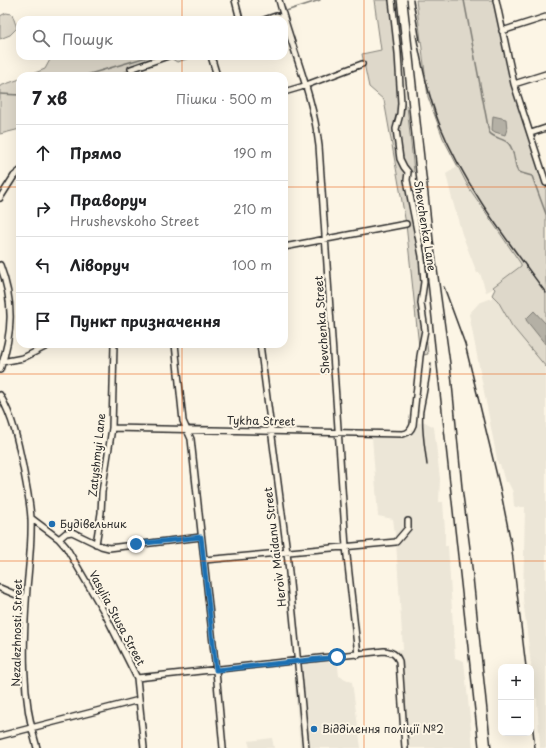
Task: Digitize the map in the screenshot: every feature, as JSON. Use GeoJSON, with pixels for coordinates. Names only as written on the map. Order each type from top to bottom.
{"type":"FeatureCollection","features":[{"type":"Feature","properties":{"kind":"street"},"geometry":{"type":"LineString","coordinates":[[235,0],[239,16]]}},
{"type":"Feature","properties":{"kind":"street","name":"Shevchenka Street"},"geometry":{"type":"LineString","coordinates":[[279,0],[283,16]]}},
{"type":"Feature","properties":{"kind":"street","name":"Shevchenka Lane"},"geometry":{"type":"LineString","coordinates":[[392,0],[398,53],[401,103],[400,114],[396,126],[397,144],[402,163],[408,172],[407,177],[422,256],[424,282],[421,303],[425,330],[420,356],[413,425],[409,432]]}},
{"type":"Feature","properties":{"kind":"street"},"geometry":{"type":"LineString","coordinates":[[496,0],[514,84],[546,182]]}},
{"type":"Feature","properties":{"kind":"street"},"geometry":{"type":"LineString","coordinates":[[502,31],[546,17]]}},
{"type":"Feature","properties":{"kind":"street","name":"Shevchenka Street"},"geometry":{"type":"LineString","coordinates":[[288,30],[315,116],[318,138],[346,547],[358,654]]}},
{"type":"Feature","properties":{"kind":"street"},"geometry":{"type":"LineString","coordinates":[[131,70],[157,60]]}},
{"type":"Feature","properties":{"kind":"street"},"geometry":{"type":"LineString","coordinates":[[212,60],[216,72]]}},
{"type":"Feature","properties":{"kind":"street"},"geometry":{"type":"LineString","coordinates":[[288,91],[362,64]]}},
{"type":"Feature","properties":{"kind":"street"},"geometry":{"type":"LineString","coordinates":[[514,84],[546,74]]}},
{"type":"Feature","properties":{"kind":"street"},"geometry":{"type":"LineString","coordinates":[[531,133],[546,128]]}},
{"type":"Feature","properties":{"kind":"street"},"geometry":{"type":"LineString","coordinates":[[0,198],[16,174]]}},
{"type":"Feature","properties":{"kind":"street"},"geometry":{"type":"LineString","coordinates":[[288,246],[406,224]]}},
{"type":"Feature","properties":{"kind":"street"},"geometry":{"type":"LineString","coordinates":[[0,264],[7,288],[11,310],[8,343],[0,370]]}},
{"type":"Feature","properties":{"kind":"street"},"geometry":{"type":"LineString","coordinates":[[2,362],[23,358],[42,348]]}},
{"type":"Feature","properties":{"kind":"street","name":"Zatyshmyi Lane"},"geometry":{"type":"LineString","coordinates":[[96,544],[112,428],[114,348]]}},
{"type":"Feature","properties":{"kind":"street"},"geometry":{"type":"LineString","coordinates":[[175,348],[183,420],[191,439],[223,748]]}},
{"type":"Feature","properties":{"kind":"street","name":"Heroiv Maidanu Street"},"geometry":{"type":"LineString","coordinates":[[261,348],[287,552],[296,661],[306,748]]}},
{"type":"Feature","properties":{"kind":"street","name":"Nezalezhnosti Street"},"geometry":{"type":"LineString","coordinates":[[0,395],[18,440],[31,518],[26,598],[25,670],[30,728],[37,748]]}},
{"type":"Feature","properties":{"kind":"street","name":"Tykha Street"},"geometry":{"type":"LineString","coordinates":[[112,428],[403,434],[409,432]]}},
{"type":"Feature","properties":{"kind":"street","name":"Vasylia Stusa Street"},"geometry":{"type":"LineString","coordinates":[[31,518],[59,539],[71,555],[104,612],[137,678],[144,748]]}},
{"type":"Feature","properties":{"kind":"street"},"geometry":{"type":"LineString","coordinates":[[204,560],[396,542],[408,528],[408,521]]}},
{"type":"Feature","properties":{"kind":"street"},"geometry":{"type":"LineString","coordinates":[[59,539],[66,533],[72,532],[96,544],[109,548],[201,537]]}},
{"type":"Feature","properties":{"kind":"street"},"geometry":{"type":"LineString","coordinates":[[0,588],[26,598]]}},
{"type":"Feature","properties":{"kind":"street"},"geometry":{"type":"LineString","coordinates":[[137,678],[388,652],[395,654],[399,661],[405,748]]}},
{"type":"Feature","properties":{"kind":"street"},"geometry":{"type":"LineString","coordinates":[[0,736],[139,700]]}},
{"type":"Feature","properties":{"kind":"shaded area"},"geometry":{"type":"Polygon","coordinates":[[[374,0],[392,0],[401,103],[407,106],[414,172],[408,172],[422,256],[422,295],[428,354],[420,356],[406,224],[384,100],[369,87],[362,54],[381,50],[374,0]]]}},
{"type":"Feature","properties":{"kind":"shaded area"},"geometry":{"type":"Polygon","coordinates":[[[416,0],[496,0],[514,84],[546,183],[546,367],[512,326],[498,301],[492,295],[495,289],[493,287],[521,266],[521,264],[469,188],[443,138],[428,97],[416,0]]]}},
{"type":"Feature","properties":{"kind":"shaded area"},"geometry":{"type":"Polygon","coordinates":[[[6,13],[12,14],[16,29],[10,35],[0,39],[0,16],[6,13]]]}},
{"type":"Feature","properties":{"kind":"shaded area"},"geometry":{"type":"Polygon","coordinates":[[[50,60],[156,60],[124,72],[37,72],[45,69],[50,60]]]}},
{"type":"Feature","properties":{"kind":"shaded area"},"geometry":{"type":"Polygon","coordinates":[[[16,80],[16,130],[0,134],[0,86],[16,80]]]}},
{"type":"Feature","properties":{"kind":"shaded area"},"geometry":{"type":"Polygon","coordinates":[[[493,116],[506,119],[507,129],[505,135],[492,130],[493,116]]]}},
{"type":"Feature","properties":{"kind":"shaded area"},"geometry":{"type":"Polygon","coordinates":[[[457,167],[479,204],[521,264],[521,266],[491,290],[486,292],[480,273],[477,273],[462,234],[446,174],[457,167]]]}},
{"type":"Feature","properties":{"kind":"shaded area"},"geometry":{"type":"Polygon","coordinates":[[[493,291],[546,314],[546,748],[540,748],[537,699],[535,698],[534,690],[534,664],[531,664],[523,599],[525,507],[514,507],[513,492],[508,482],[505,482],[500,464],[498,464],[469,314],[479,303],[492,298],[493,291]]]}},
{"type":"Feature","properties":{"kind":"shaded area"},"geometry":{"type":"Polygon","coordinates":[[[534,311],[546,324],[546,345],[526,320],[534,311]]]}},
{"type":"Feature","properties":{"kind":"shaded area"},"geometry":{"type":"Polygon","coordinates":[[[425,422],[434,427],[440,479],[439,502],[443,502],[445,546],[448,546],[455,658],[464,661],[473,748],[405,748],[397,650],[403,649],[396,542],[393,519],[378,516],[372,437],[411,437],[417,423],[425,422]]]}},
{"type":"Feature","properties":{"kind":"shaded area"},"geometry":{"type":"Polygon","coordinates":[[[337,657],[339,676],[352,682],[361,748],[300,748],[294,680],[298,679],[297,661],[337,657]]]}},
{"type":"Feature","properties":{"kind":"shaded area"},"geometry":{"type":"Polygon","coordinates":[[[272,738],[274,748],[250,748],[248,741],[272,738]]]}},
{"type":"Feature","properties":{"kind":"waterway"},"geometry":{"type":"LineString","coordinates":[[286,11],[320,0]]}},
{"type":"Feature","properties":{"kind":"waterway"},"geometry":{"type":"LineString","coordinates":[[464,0],[489,132],[509,144],[518,172],[532,176],[546,214]]}},
{"type":"Feature","properties":{"kind":"waterway"},"geometry":{"type":"LineString","coordinates":[[96,72],[137,60]]}},
{"type":"Feature","properties":{"kind":"waterway"},"geometry":{"type":"LineString","coordinates":[[0,94],[16,95]]}},
{"type":"Feature","properties":{"kind":"railway"},"geometry":{"type":"LineString","coordinates":[[397,0],[479,748]]}},
{"type":"Feature","properties":{"kind":"railway"},"geometry":{"type":"LineString","coordinates":[[407,0],[433,239],[450,363],[491,748]]}},
{"type":"Feature","properties":{"kind":"railway"},"geometry":{"type":"LineString","coordinates":[[413,0],[420,41]]}},
{"type":"Feature","properties":{"kind":"railway"},"geometry":{"type":"LineString","coordinates":[[416,35],[432,102],[449,146],[487,211],[546,293]]}},
{"type":"Feature","properties":{"kind":"railway"},"geometry":{"type":"LineString","coordinates":[[444,287],[465,344],[500,488],[511,543],[526,664]]}},
{"type":"Feature","properties":{"kind":"railway"},"geometry":{"type":"LineString","coordinates":[[427,465],[423,431],[423,412],[431,363]]}},
{"type":"Feature","properties":{"kind":"railway"},"geometry":{"type":"LineString","coordinates":[[534,736],[535,748]]}},
{"type":"Feature","properties":{"kind":"place","name":"Будівельник"},"geometry":{"type":"Point","coordinates":[52,524]}},
{"type":"Feature","properties":{"kind":"place","name":"Відділення поліції №2"},"geometry":{"type":"Point","coordinates":[314,729]}},
{"type":"Feature","properties":{"kind":"route"},"geometry":{"type":"LineString","coordinates":[[136,544],[201,537],[216,670],[337,657]]}}]}
